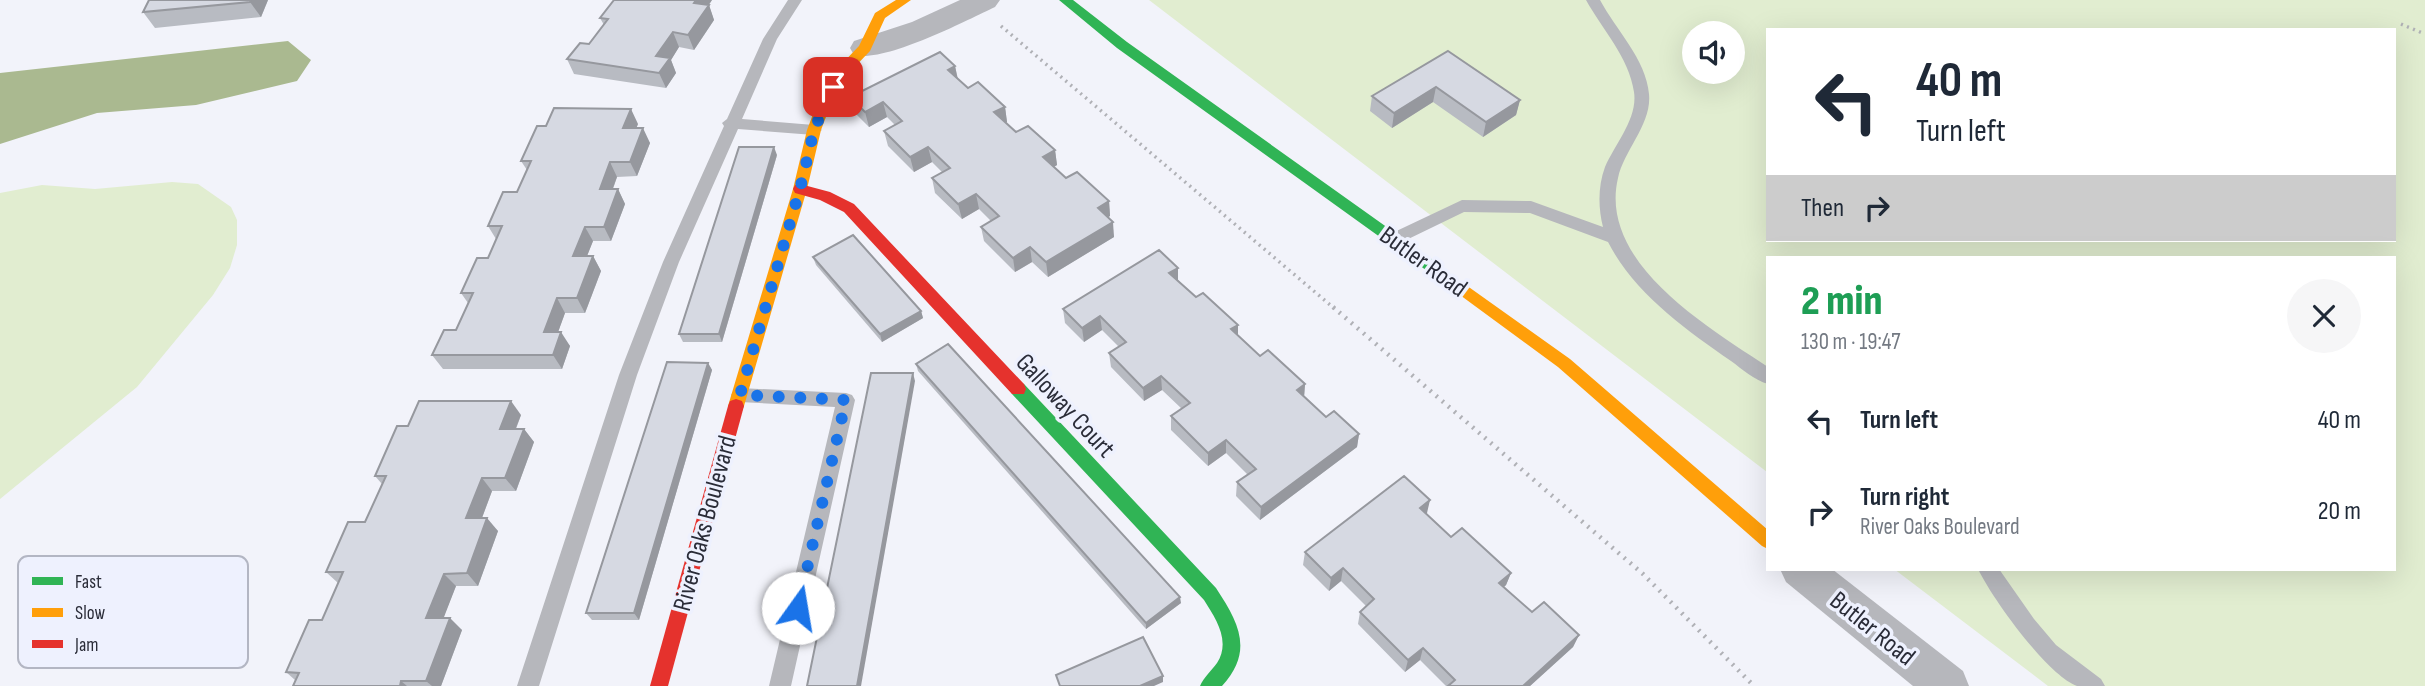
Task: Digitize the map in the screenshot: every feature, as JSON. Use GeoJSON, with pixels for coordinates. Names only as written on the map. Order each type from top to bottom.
{"type":"FeatureCollection","features":[{"type":"Feature","properties":{"kind":"street","name":"River Oaks Boulevard"},"geometry":{"type":"LineString","coordinates":[[659,686],[800,189],[814,130],[825,101],[841,73],[865,48],[880,16],[905,0]]}},
{"type":"Feature","properties":{"kind":"street","name":"River Oaks Boulevard"},"geometry":{"type":"LineString","coordinates":[[865,48],[923,29],[985,0]]}},
{"type":"Feature","properties":{"kind":"street","name":"Butler Road"},"geometry":{"type":"LineString","coordinates":[[1065,0],[1122,45],[1564,363],[1766,539]]}},
{"type":"Feature","properties":{"kind":"street","name":"Galloway Court"},"geometry":{"type":"LineString","coordinates":[[800,189],[825,196],[849,208],[1210,594],[1228,620],[1236,647],[1229,666],[1209,686]]}},
{"type":"Feature","properties":{"kind":"street","name":"Butler Road"},"geometry":{"type":"LineString","coordinates":[[1803,571],[1947,686]]}},
{"type":"Feature","properties":{"kind":"lane"},"geometry":{"type":"LineString","coordinates":[[528,686],[628,375],[671,262],[769,39],[795,0]]}},
{"type":"Feature","properties":{"kind":"lane"},"geometry":{"type":"LineString","coordinates":[[1593,0],[1630,61],[1640,83],[1643,98],[1614,162],[1608,187],[1613,237],[1627,260],[1652,287],[1696,325],[1766,376]]}},
{"type":"Feature","properties":{"kind":"lane"},"geometry":{"type":"LineString","coordinates":[[730,123],[814,130]]}},
{"type":"Feature","properties":{"kind":"lane"},"geometry":{"type":"LineString","coordinates":[[1394,239],[1462,206],[1531,207],[1613,237]]}},
{"type":"Feature","properties":{"kind":"lane"},"geometry":{"type":"LineString","coordinates":[[740,395],[846,400],[780,686]]}},
{"type":"Feature","properties":{"kind":"lane"},"geometry":{"type":"LineString","coordinates":[[1989,571],[2027,626],[2049,652],[2094,686]]}},
{"type":"Feature","properties":{"kind":"path"},"geometry":{"type":"LineString","coordinates":[[2401,24],[2425,34]]}},
{"type":"Feature","properties":{"kind":"path"},"geometry":{"type":"LineString","coordinates":[[1004,29],[1643,574],[1754,686]]}},
{"type":"Feature","properties":{"kind":"shaded area"},"geometry":{"type":"Polygon","coordinates":[[[1149,0],[2425,0],[2425,686],[2048,686],[1897,571],[2396,571],[2396,256],[1766,256],[1766,471],[1149,0]]]}},
{"type":"Feature","properties":{"kind":"shaded area"},"geometry":{"type":"Polygon","coordinates":[[[288,41],[311,60],[297,81],[196,105],[97,113],[0,144],[0,73],[288,41]]]}},
{"type":"Feature","properties":{"kind":"shaded area"},"geometry":{"type":"Polygon","coordinates":[[[172,182],[198,184],[231,207],[237,220],[237,245],[230,268],[213,295],[137,387],[0,499],[0,193],[42,185],[95,189],[172,182]]]}},
{"type":"Feature","properties":{"kind":"building"},"geometry":{"type":"Polygon","coordinates":[[[149,0],[251,0],[143,12],[149,0]]]}},
{"type":"Feature","properties":{"kind":"building"},"geometry":{"type":"Polygon","coordinates":[[[614,0],[696,0],[694,3],[709,5],[688,35],[673,32],[656,56],[670,58],[659,73],[567,59],[580,43],[589,44],[608,19],[600,18],[614,0]]]}},
{"type":"Feature","properties":{"kind":"building"},"geometry":{"type":"Polygon","coordinates":[[[1448,51],[1520,100],[1486,122],[1436,87],[1394,113],[1372,96],[1448,51]]]}},
{"type":"Feature","properties":{"kind":"building"},"geometry":{"type":"Polygon","coordinates":[[[940,52],[955,66],[948,70],[968,88],[978,82],[1005,107],[994,112],[1016,132],[1028,126],[1055,150],[1043,157],[1066,178],[1077,172],[1109,201],[1098,208],[1113,222],[1046,262],[1030,247],[1013,258],[981,227],[999,216],[976,194],[958,204],[932,178],[950,168],[928,147],[910,157],[884,131],[902,121],[883,102],[865,112],[850,97],[940,52]]]}},
{"type":"Feature","properties":{"kind":"building"},"geometry":{"type":"Polygon","coordinates":[[[554,108],[631,109],[623,128],[643,128],[630,162],[610,162],[600,189],[618,189],[604,227],[585,227],[573,256],[593,256],[577,298],[557,298],[544,332],[561,332],[553,355],[432,355],[444,330],[456,330],[473,293],[461,293],[477,258],[488,258],[502,226],[488,226],[503,192],[517,192],[531,161],[521,161],[537,126],[546,126],[554,108]]]}},
{"type":"Feature","properties":{"kind":"building"},"geometry":{"type":"Polygon","coordinates":[[[739,147],[774,147],[719,334],[679,334],[739,147]]]}},
{"type":"Feature","properties":{"kind":"building"},"geometry":{"type":"Polygon","coordinates":[[[853,235],[921,311],[880,334],[813,257],[853,235]]]}},
{"type":"Feature","properties":{"kind":"building"},"geometry":{"type":"Polygon","coordinates":[[[1159,250],[1178,268],[1169,273],[1196,297],[1203,293],[1238,325],[1231,329],[1260,356],[1268,350],[1305,384],[1297,390],[1326,417],[1334,411],[1359,434],[1261,507],[1237,482],[1256,469],[1226,440],[1208,453],[1171,416],[1190,403],[1161,376],[1143,388],[1109,353],[1126,342],[1100,316],[1082,328],[1063,309],[1159,250]]]}},
{"type":"Feature","properties":{"kind":"building"},"geometry":{"type":"Polygon","coordinates":[[[948,344],[1180,597],[1146,623],[916,364],[948,344]]]}},
{"type":"Feature","properties":{"kind":"building"},"geometry":{"type":"Polygon","coordinates":[[[667,362],[708,363],[634,613],[586,613],[667,362]]]}},
{"type":"Feature","properties":{"kind":"building"},"geometry":{"type":"Polygon","coordinates":[[[871,373],[913,373],[857,686],[807,686],[871,373]]]}},
{"type":"Feature","properties":{"kind":"building"},"geometry":{"type":"Polygon","coordinates":[[[419,401],[511,401],[500,429],[524,429],[505,478],[482,478],[466,518],[487,518],[467,573],[444,574],[426,618],[450,618],[426,681],[401,681],[400,686],[293,686],[299,673],[286,672],[309,620],[322,620],[343,572],[326,572],[348,522],[365,522],[386,476],[375,476],[397,426],[408,426],[419,401]]]}},
{"type":"Feature","properties":{"kind":"building"},"geometry":{"type":"Polygon","coordinates":[[[1404,476],[1430,500],[1420,508],[1451,537],[1462,528],[1511,573],[1499,583],[1532,612],[1544,602],[1579,635],[1523,686],[1448,686],[1455,680],[1423,648],[1408,660],[1360,612],[1374,599],[1343,568],[1331,578],[1305,552],[1404,476]]]}},
{"type":"Feature","properties":{"kind":"building"},"geometry":{"type":"Polygon","coordinates":[[[1143,637],[1163,676],[1140,686],[1060,686],[1056,675],[1143,637]]]}},
{"type":"Feature","properties":{"kind":"traffic: fast"},"geometry":{"type":"LineString","coordinates":[[1065,0],[1122,45],[1435,269]]}},
{"type":"Feature","properties":{"kind":"traffic: fast"},"geometry":{"type":"LineString","coordinates":[[1018,389],[1210,594],[1225,619],[1232,641],[1228,663],[1209,686]]}},
{"type":"Feature","properties":{"kind":"traffic: slow"},"geometry":{"type":"LineString","coordinates":[[736,406],[800,189],[814,130],[825,101],[841,73],[865,48],[880,16],[905,0]]}},
{"type":"Feature","properties":{"kind":"traffic: slow"},"geometry":{"type":"LineString","coordinates":[[1435,269],[1564,363],[1766,539]]}},
{"type":"Feature","properties":{"kind":"traffic: jam"},"geometry":{"type":"LineString","coordinates":[[800,189],[825,196],[849,208],[1018,389]]}},
{"type":"Feature","properties":{"kind":"traffic: jam"},"geometry":{"type":"LineString","coordinates":[[659,686],[736,406]]}},
{"type":"Feature","properties":{"kind":"route"},"geometry":{"type":"LineString","coordinates":[[798,608],[846,400],[740,395],[800,189],[814,130],[833,87]]}}]}
